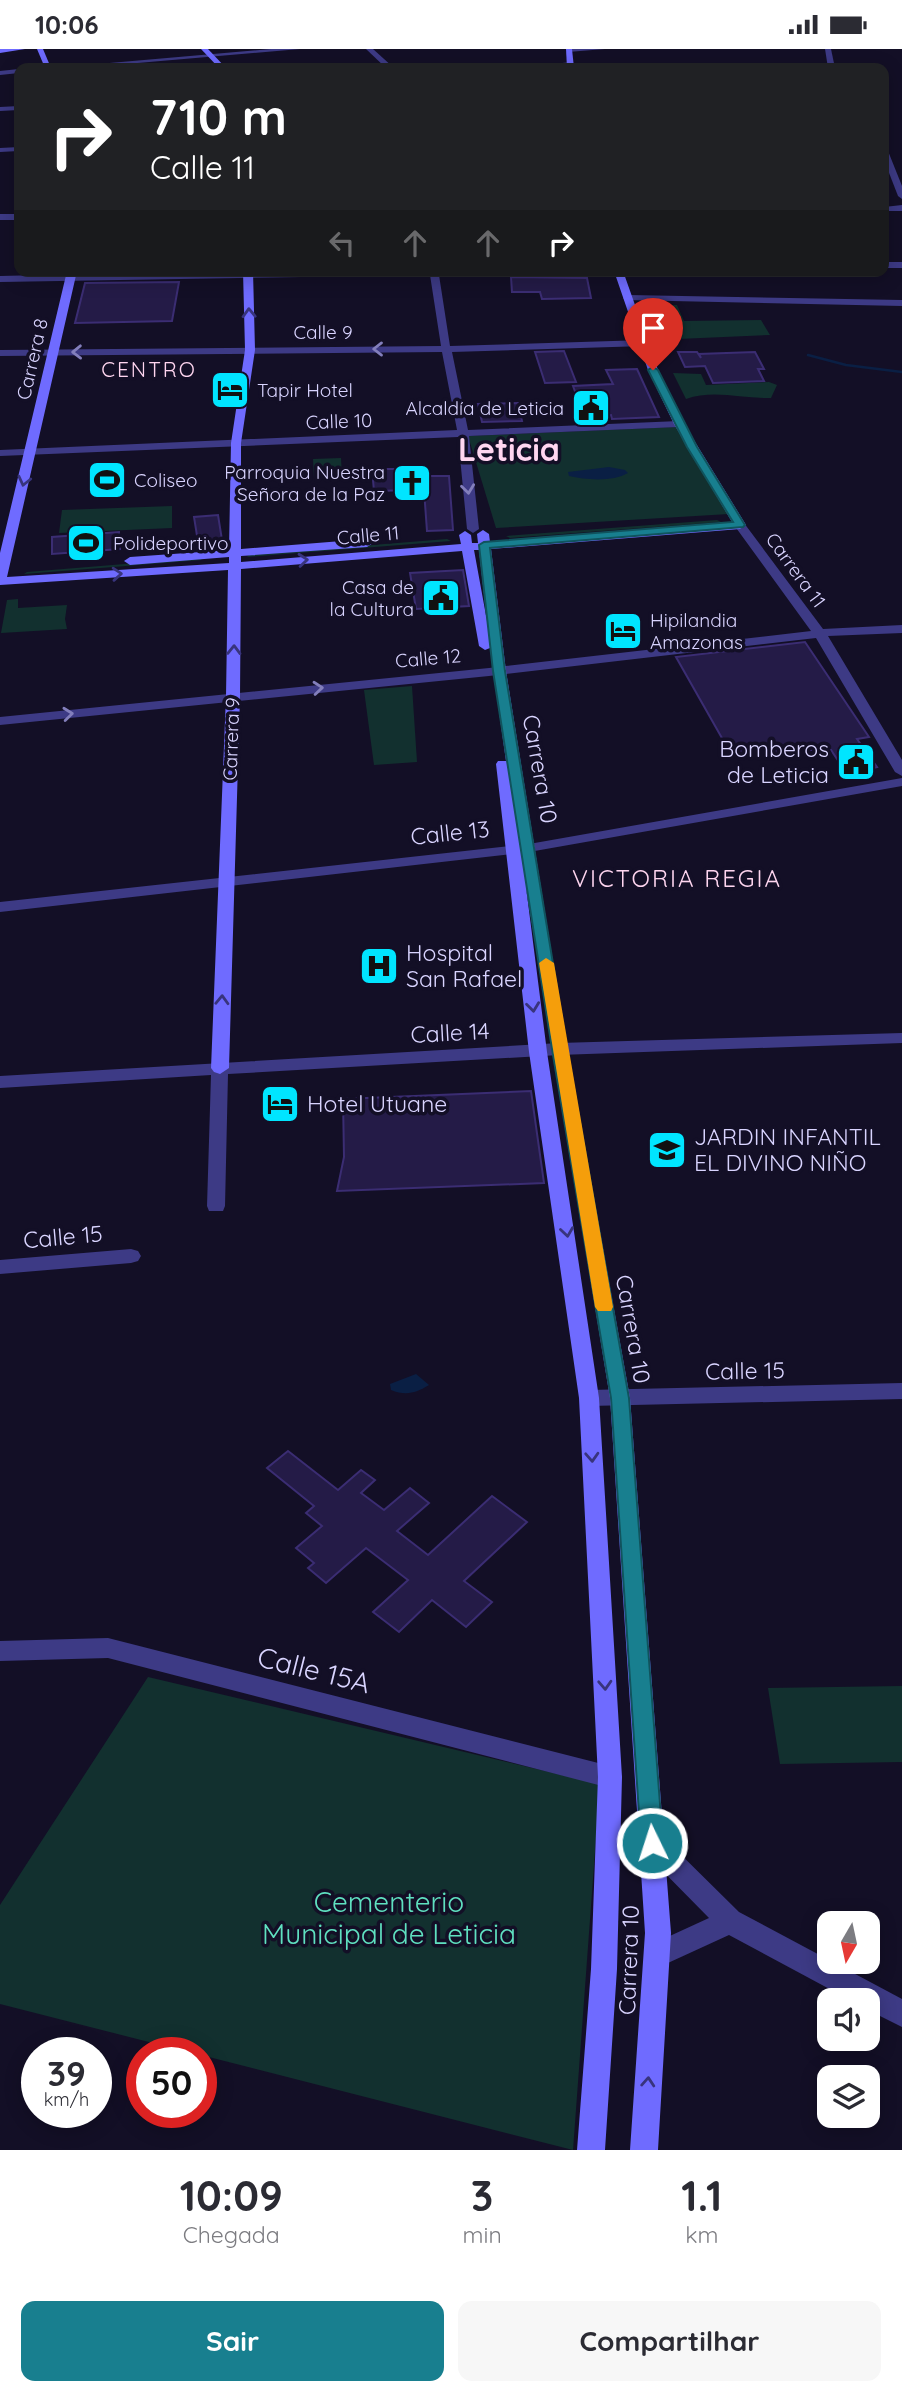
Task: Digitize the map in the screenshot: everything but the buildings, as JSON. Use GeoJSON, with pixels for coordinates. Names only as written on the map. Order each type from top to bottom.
{"type":"FeatureCollection","features":[{"type":"Feature","properties":{"kind":"street"},"geometry":{"type":"LineString","coordinates":[[0,51],[23,49]]}},
{"type":"Feature","properties":{"kind":"street"},"geometry":{"type":"LineString","coordinates":[[204,49],[218,63]]}},
{"type":"Feature","properties":{"kind":"street"},"geometry":{"type":"LineString","coordinates":[[148,63],[297,49]]}},
{"type":"Feature","properties":{"kind":"street"},"geometry":{"type":"LineString","coordinates":[[369,49],[384,63]]}},
{"type":"Feature","properties":{"kind":"street"},"geometry":{"type":"LineString","coordinates":[[570,50],[602,49]]}},
{"type":"Feature","properties":{"kind":"street"},"geometry":{"type":"LineString","coordinates":[[122,55],[128,63]]}},
{"type":"Feature","properties":{"kind":"street"},"geometry":{"type":"LineString","coordinates":[[889,164],[902,196]]}},
{"type":"Feature","properties":{"kind":"street"},"geometry":{"type":"LineString","coordinates":[[0,279],[29,277]]}},
{"type":"Feature","properties":{"kind":"street","name":"Carrera 8"},"geometry":{"type":"LineString","coordinates":[[1,576],[71,277]]}},
{"type":"Feature","properties":{"kind":"street","name":"Carrera 9"},"geometry":{"type":"LineString","coordinates":[[216,1206],[233,696],[236,443],[250,349],[248,277]]}},
{"type":"Feature","properties":{"kind":"street","name":"Carrera 10"},"geometry":{"type":"LineString","coordinates":[[435,277],[463,433],[475,538],[522,848],[620,1398],[658,1933],[644,2150]]}},
{"type":"Feature","properties":{"kind":"street","name":"Carrera 11"},"geometry":{"type":"LineString","coordinates":[[620,277],[653,370],[680,424],[737,520],[820,634],[902,772]]}},
{"type":"Feature","properties":{"kind":"street"},"geometry":{"type":"LineString","coordinates":[[628,297],[902,303]]}},
{"type":"Feature","properties":{"kind":"street","name":"Calle 9"},"geometry":{"type":"LineString","coordinates":[[0,353],[446,349],[645,343]]}},
{"type":"Feature","properties":{"kind":"street","name":"Calle 10"},"geometry":{"type":"LineString","coordinates":[[0,453],[680,424]]}},
{"type":"Feature","properties":{"kind":"street","name":"Calle 11"},"geometry":{"type":"LineString","coordinates":[[1,576],[737,520]]}},
{"type":"Feature","properties":{"kind":"street","name":"Calle 12"},"geometry":{"type":"LineString","coordinates":[[0,721],[494,671],[850,629],[902,629]]}},
{"type":"Feature","properties":{"kind":"street","name":"Calle 13"},"geometry":{"type":"LineString","coordinates":[[0,907],[522,848],[902,782]]}},
{"type":"Feature","properties":{"kind":"street","name":"Carrera 10"},"geometry":{"type":"LineString","coordinates":[[522,848],[538,1052],[589,1398],[610,1777],[604,1969],[591,2150]]}},
{"type":"Feature","properties":{"kind":"street","name":"Calle 14"},"geometry":{"type":"LineString","coordinates":[[0,1082],[559,1049],[902,1038]]}},
{"type":"Feature","properties":{"kind":"street","name":"Calle 15"},"geometry":{"type":"LineString","coordinates":[[0,1267],[131,1257]]}},
{"type":"Feature","properties":{"kind":"street","name":"Calle 15"},"geometry":{"type":"LineString","coordinates":[[589,1398],[902,1391]]}},
{"type":"Feature","properties":{"kind":"street","name":"Calle 15A"},"geometry":{"type":"LineString","coordinates":[[0,1651],[108,1648],[610,1777]]}},
{"type":"Feature","properties":{"kind":"street"},"geometry":{"type":"LineString","coordinates":[[652,1843],[730,1921],[902,2014]]}},
{"type":"Feature","properties":{"kind":"street"},"geometry":{"type":"LineString","coordinates":[[657,1955],[730,1921]]}},
{"type":"Feature","properties":{"kind":"green space"},"geometry":{"type":"Polygon","coordinates":[[[640,305],[677,305],[684,321],[761,320],[770,335],[655,340],[640,305]]]}},
{"type":"Feature","properties":{"kind":"green space"},"geometry":{"type":"Polygon","coordinates":[[[673,373],[701,374],[706,385],[769,382],[777,385],[771,398],[707,395],[686,399],[673,373]]]}},
{"type":"Feature","properties":{"kind":"green space"},"geometry":{"type":"Polygon","coordinates":[[[676,427],[729,514],[496,528],[468,436],[676,427]]]}},
{"type":"Feature","properties":{"kind":"green space"},"geometry":{"type":"Polygon","coordinates":[[[341,458],[342,478],[314,478],[313,459],[341,458]]]}},
{"type":"Feature","properties":{"kind":"green space"},"geometry":{"type":"Polygon","coordinates":[[[172,506],[172,528],[59,533],[62,510],[172,506]]]}},
{"type":"Feature","properties":{"kind":"green space"},"geometry":{"type":"Polygon","coordinates":[[[717,520],[721,522],[510,538],[506,536],[717,520]]]}},
{"type":"Feature","properties":{"kind":"green space"},"geometry":{"type":"Polygon","coordinates":[[[447,539],[451,541],[247,557],[249,555],[447,539]]]}},
{"type":"Feature","properties":{"kind":"green space"},"geometry":{"type":"Polygon","coordinates":[[[198,558],[202,560],[24,574],[27,572],[198,558]]]}},
{"type":"Feature","properties":{"kind":"green space"},"geometry":{"type":"Polygon","coordinates":[[[18,599],[18,608],[67,605],[67,629],[1,633],[7,600],[18,599]]]}},
{"type":"Feature","properties":{"kind":"green space"},"geometry":{"type":"Polygon","coordinates":[[[412,686],[417,762],[374,765],[364,690],[412,686]]]}},
{"type":"Feature","properties":{"kind":"green space","name":"Cementerio Municipal de Leticia"},"geometry":{"type":"Polygon","coordinates":[[[148,1677],[600,1784],[573,2150],[217,2059],[217,2037],[129,2037],[0,2004],[0,1905],[148,1677]]]}},
{"type":"Feature","properties":{"kind":"green space"},"geometry":{"type":"Polygon","coordinates":[[[902,1686],[902,1762],[780,1764],[768,1688],[902,1686]]]}},
{"type":"Feature","properties":{"kind":"water"},"geometry":{"type":"Polygon","coordinates":[[[609,467],[628,473],[615,478],[599,479],[569,476],[568,472],[609,467]]]}},
{"type":"Feature","properties":{"kind":"water"},"geometry":{"type":"Polygon","coordinates":[[[416,1374],[429,1385],[411,1393],[391,1390],[390,1384],[416,1374]]]}},
{"type":"Feature","properties":{"kind":"waterway"},"geometry":{"type":"LineString","coordinates":[[808,355],[846,365],[902,372]]}},
{"type":"Feature","properties":{"kind":"slow traffic"},"geometry":{"type":"LineString","coordinates":[[546,963],[604,1307]]}},
{"type":"Feature","properties":{"kind":"place","name":"Tapir Hotel"},"geometry":{"type":"Point","coordinates":[230,390]}},
{"type":"Feature","properties":{"kind":"place","name":"Alcaldía de Leticia"},"geometry":{"type":"Point","coordinates":[591,408]}},
{"type":"Feature","properties":{"kind":"place","name":"Coliseo"},"geometry":{"type":"Point","coordinates":[107,480]}},
{"type":"Feature","properties":{"kind":"place","name":"Parroquia Nuestra Señora de la Paz"},"geometry":{"type":"Point","coordinates":[412,483]}},
{"type":"Feature","properties":{"kind":"place","name":"Polideportivo"},"geometry":{"type":"Point","coordinates":[86,543]}},
{"type":"Feature","properties":{"kind":"place","name":"Casa de la Cultura"},"geometry":{"type":"Point","coordinates":[441,598]}},
{"type":"Feature","properties":{"kind":"place","name":"Hipilandia Amazonas"},"geometry":{"type":"Point","coordinates":[623,631]}},
{"type":"Feature","properties":{"kind":"place","name":"Bomberos de Leticia"},"geometry":{"type":"Point","coordinates":[856,762]}},
{"type":"Feature","properties":{"kind":"place","name":"Hospital San Rafael"},"geometry":{"type":"Point","coordinates":[379,966]}},
{"type":"Feature","properties":{"kind":"place","name":"Hotel Utuane"},"geometry":{"type":"Point","coordinates":[280,1104]}},
{"type":"Feature","properties":{"kind":"place","name":"JARDIN INFANTIL EL DIVINO NIÑO"},"geometry":{"type":"Point","coordinates":[667,1150]}},
{"type":"Feature","properties":{"kind":"district","name":"CENTRO"},"geometry":{"type":"Point","coordinates":[149,370]}},
{"type":"Feature","properties":{"kind":"district","name":"Leticia"},"geometry":{"type":"Point","coordinates":[509,450]}},
{"type":"Feature","properties":{"kind":"district","name":"VICTORIA REGIA"},"geometry":{"type":"Point","coordinates":[677,879]}},
{"type":"Feature","properties":{"kind":"route"},"geometry":{"type":"LineString","coordinates":[[652,1843],[620,1398],[559,1049],[499,671],[484,545],[740,525],[692,447],[653,370]]}}]}
